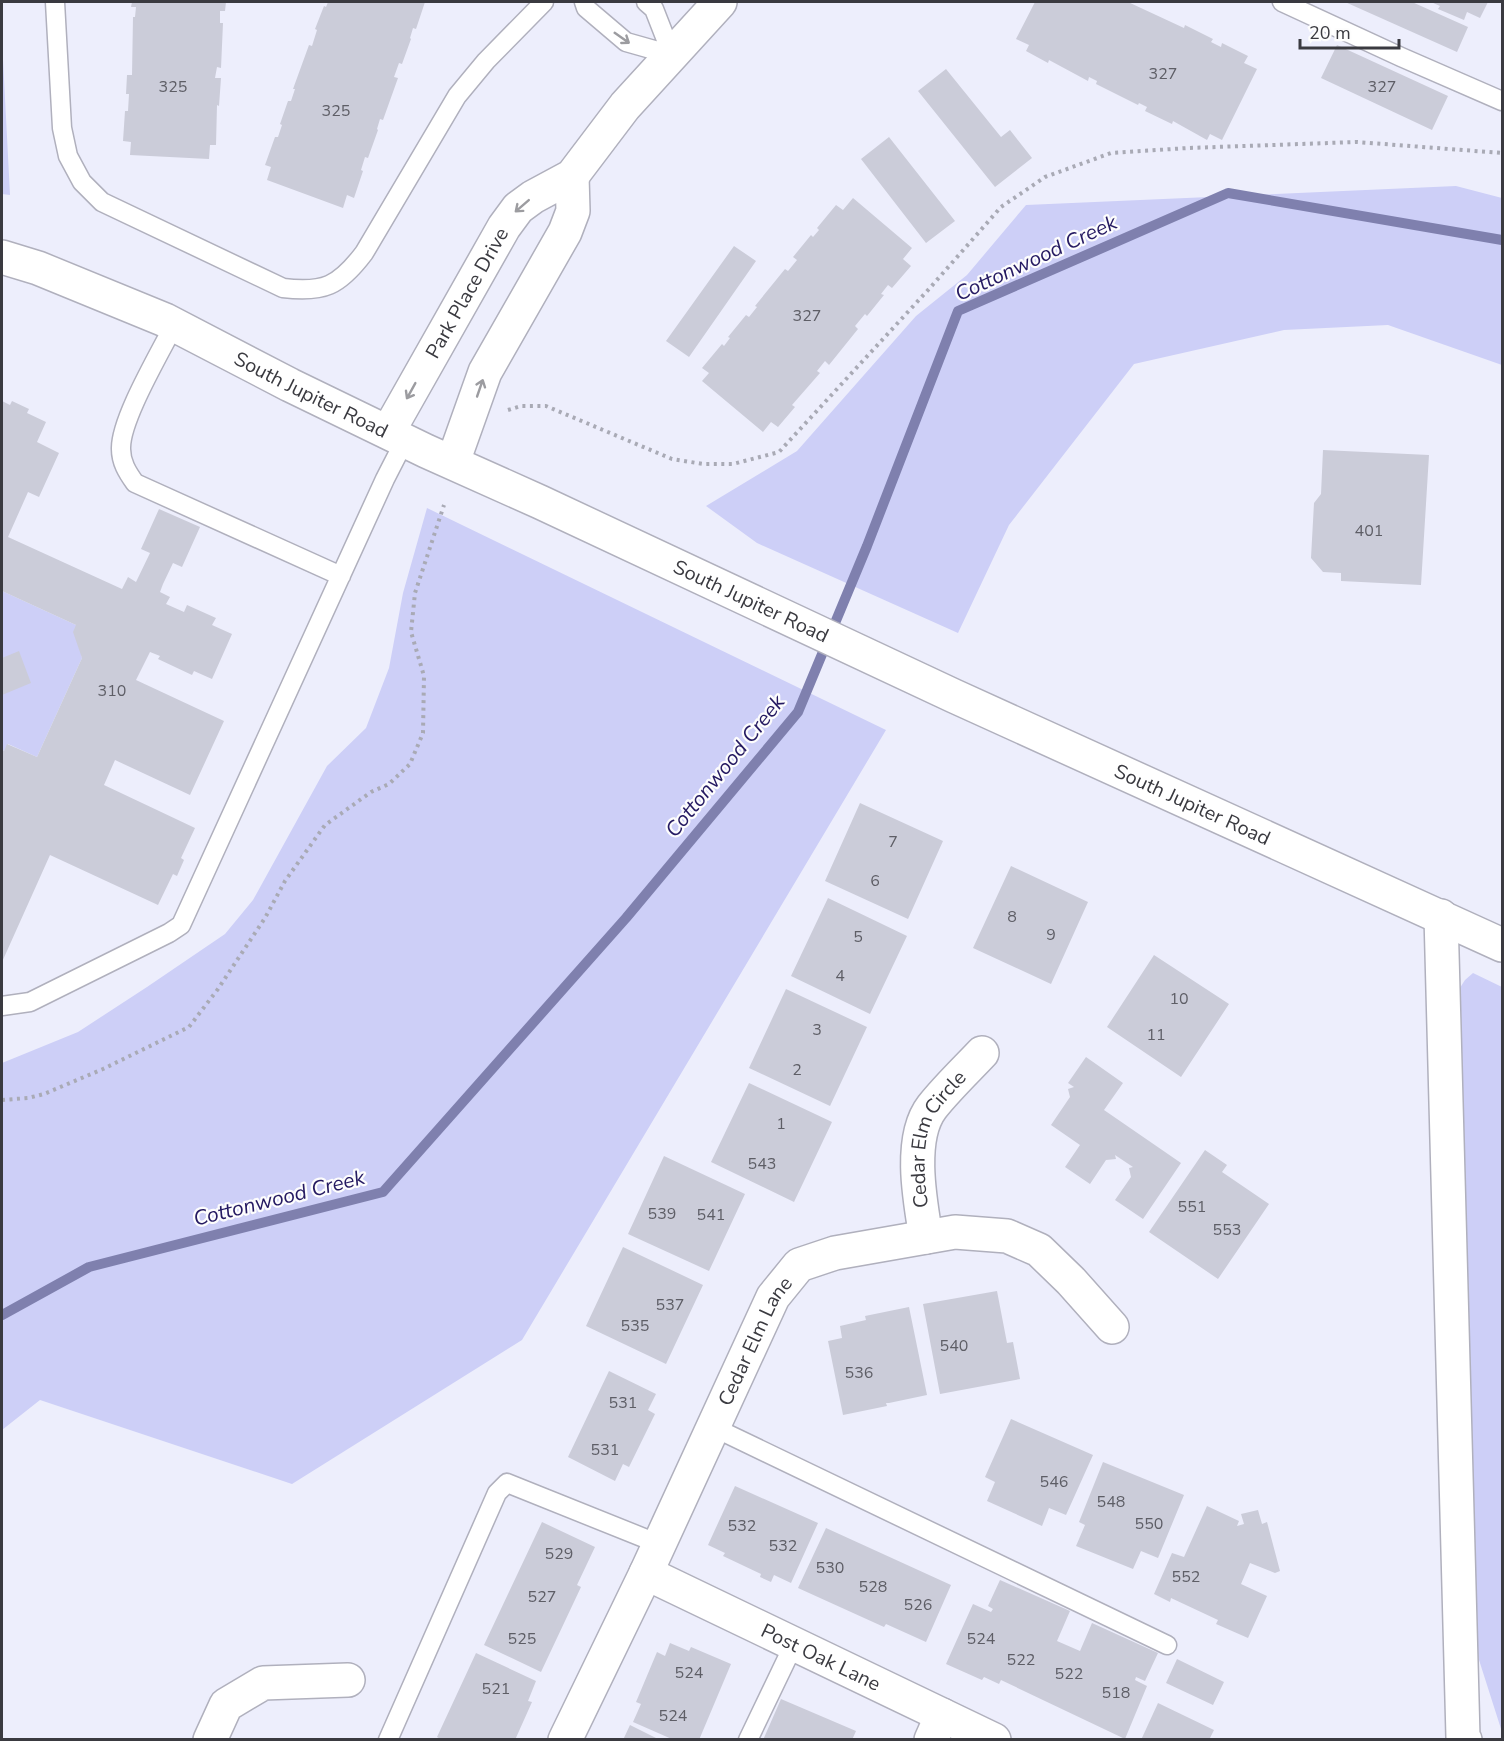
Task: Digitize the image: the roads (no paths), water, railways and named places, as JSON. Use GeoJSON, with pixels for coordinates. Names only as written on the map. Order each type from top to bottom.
{"type":"FeatureCollection","features":[{"type":"Feature","properties":{"kind":"street","name":"Park Place Drive"},"geometry":{"type":"LineString","coordinates":[[397,436],[504,227],[518,208],[533,197],[572,176],[626,106],[720,2]]}},
{"type":"Feature","properties":{"kind":"street"},"geometry":{"type":"LineString","coordinates":[[453,462],[485,372],[565,232],[573,211],[572,176]]}},
{"type":"Feature","properties":{"kind":"street","name":"South Jupiter Road"},"geometry":{"type":"LineString","coordinates":[[2,257],[38,268],[174,324],[290,385],[397,436],[781,613],[954,696],[1503,945]]}},
{"type":"Feature","properties":{"kind":"street"},"geometry":{"type":"LineString","coordinates":[[1441,916],[1463,1737],[1465,1740]]}},
{"type":"Feature","properties":{"kind":"street","name":"Cedar Elm Circle"},"geometry":{"type":"LineString","coordinates":[[926,1237],[918,1190],[920,1133],[931,1108],[982,1053]]}},
{"type":"Feature","properties":{"kind":"street","name":"Cedar Elm Lane"},"geometry":{"type":"LineString","coordinates":[[565,1740],[653,1559],[773,1297],[799,1265],[835,1252],[955,1232],[1007,1236],[1039,1250],[1071,1281],[1112,1327]]}},
{"type":"Feature","properties":{"kind":"street","name":"Post Oak Lane"},"geometry":{"type":"LineString","coordinates":[[653,1559],[936,1727],[994,1740]]}},
{"type":"Feature","properties":{"kind":"street"},"geometry":{"type":"LineString","coordinates":[[210,1740],[226,1705],[263,1683],[348,1680]]}},
{"type":"Feature","properties":{"kind":"lane"},"geometry":{"type":"LineString","coordinates":[[55,2],[62,128],[68,156],[82,182],[102,202],[283,288],[307,291],[330,285],[349,272],[364,253],[457,96],[486,61],[544,2]]}},
{"type":"Feature","properties":{"kind":"lane"},"geometry":{"type":"LineString","coordinates":[[584,2],[586,8],[626,42],[672,55]]}},
{"type":"Feature","properties":{"kind":"lane"},"geometry":{"type":"LineString","coordinates":[[646,2],[654,9],[672,55]]}},
{"type":"Feature","properties":{"kind":"lane"},"geometry":{"type":"LineString","coordinates":[[1282,2],[1503,101]]}},
{"type":"Feature","properties":{"kind":"lane"},"geometry":{"type":"LineString","coordinates":[[174,324],[126,422],[121,448],[125,470],[135,483],[340,576]]}},
{"type":"Feature","properties":{"kind":"lane"},"geometry":{"type":"LineString","coordinates":[[2,1006],[30,1002],[181,925],[340,576],[397,436]]}},
{"type":"Feature","properties":{"kind":"lane"},"geometry":{"type":"LineString","coordinates":[[713,1427],[1167,1646]]}},
{"type":"Feature","properties":{"kind":"lane"},"geometry":{"type":"LineString","coordinates":[[387,1740],[498,1493],[507,1483],[653,1559]]}},
{"type":"Feature","properties":{"kind":"lane"},"geometry":{"type":"LineString","coordinates":[[748,1740],[794,1644]]}},
{"type":"Feature","properties":{"kind":"waterway","name":"Cottonwood Creek"},"geometry":{"type":"LineString","coordinates":[[2,1315],[89,1267],[383,1192],[626,918],[798,712],[867,546],[958,311],[1228,193],[1502,240]]}}]}
